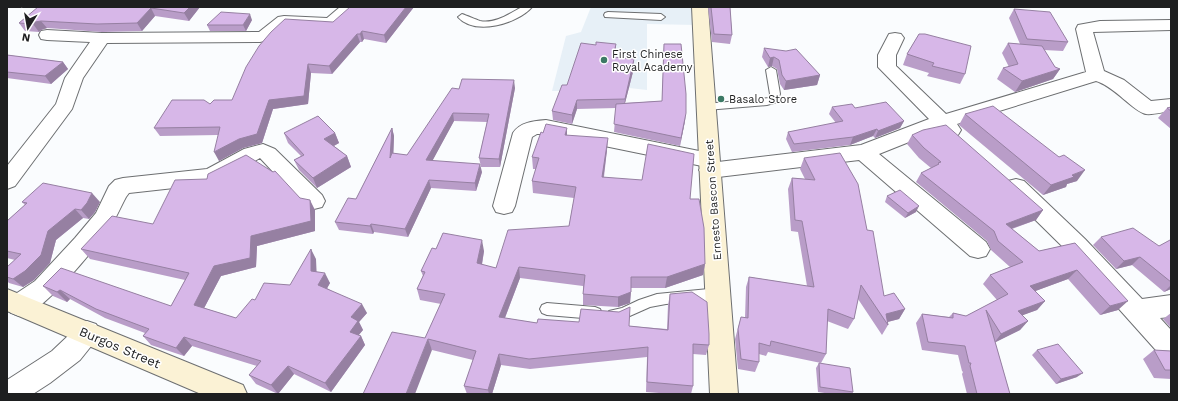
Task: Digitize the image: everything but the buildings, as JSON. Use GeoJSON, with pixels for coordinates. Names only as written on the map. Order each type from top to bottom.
{"type":"FeatureCollection","features":[{"type":"Feature","properties":{"kind":"street"},"geometry":{"type":"LineString","coordinates":[[47,35],[102,38],[260,37],[267,35],[284,21],[321,24],[335,21],[349,7]]}},
{"type":"Feature","properties":{"kind":"street","name":"Ernesto Bascon Street"},"geometry":{"type":"LineString","coordinates":[[700,7],[724,394]]}},
{"type":"Feature","properties":{"kind":"street"},"geometry":{"type":"LineString","coordinates":[[1096,75],[1084,29],[1100,26],[1171,25]]}},
{"type":"Feature","properties":{"kind":"street"},"geometry":{"type":"LineString","coordinates":[[7,181],[65,105],[67,91],[74,77],[102,38]]}},
{"type":"Feature","properties":{"kind":"street"},"geometry":{"type":"LineString","coordinates":[[895,38],[886,55],[887,66],[941,122],[965,142]]}},
{"type":"Feature","properties":{"kind":"street"},"geometry":{"type":"LineString","coordinates":[[504,206],[524,133],[534,128],[546,127],[709,165],[862,152],[941,122],[1072,81],[1096,75],[1103,76],[1114,81],[1147,108],[1171,105]]}},
{"type":"Feature","properties":{"kind":"street"},"geometry":{"type":"LineString","coordinates":[[13,303],[44,288],[83,245],[104,218],[117,192],[123,186],[210,176],[223,171],[253,153],[263,151],[268,154],[314,201]]}},
{"type":"Feature","properties":{"kind":"street"},"geometry":{"type":"LineString","coordinates":[[862,152],[978,249]]}},
{"type":"Feature","properties":{"kind":"street"},"geometry":{"type":"LineString","coordinates":[[1001,174],[1049,215],[1171,349]]}},
{"type":"Feature","properties":{"kind":"street","name":"Burgos Street"},"geometry":{"type":"LineString","coordinates":[[13,303],[87,332],[233,394]]}},
{"type":"Feature","properties":{"kind":"street"},"geometry":{"type":"LineString","coordinates":[[1137,310],[1171,306]]}},
{"type":"Feature","properties":{"kind":"street"},"geometry":{"type":"LineString","coordinates":[[8,394],[47,371],[70,354],[87,332]]}},
{"type":"Feature","properties":{"kind":"lane"},"geometry":{"type":"LineString","coordinates":[[462,17],[483,24],[491,24],[501,21],[528,7]]}},
{"type":"Feature","properties":{"kind":"lane"},"geometry":{"type":"LineString","coordinates":[[608,15],[661,17]]}},
{"type":"Feature","properties":{"kind":"lane"},"geometry":{"type":"LineString","coordinates":[[706,106],[767,102],[773,100],[775,94],[771,70]]}},
{"type":"Feature","properties":{"kind":"lane"},"geometry":{"type":"LineString","coordinates":[[547,309],[618,315],[629,312],[647,302],[667,298],[719,294]]}},
{"type":"Feature","properties":{"kind":"shaded area","name":"First Chinese Royal Academy"},"geometry":{"type":"Polygon","coordinates":[[[591,7],[695,7],[696,25],[647,24],[647,90],[594,84],[593,91],[552,91],[566,36],[581,32],[591,7]]]}},
{"type":"Feature","properties":{"kind":"place","name":"First Chinese Royal Academy"},"geometry":{"type":"Point","coordinates":[604,60]}},
{"type":"Feature","properties":{"kind":"place","name":"Basalo Store"},"geometry":{"type":"Point","coordinates":[721,99]}}]}
